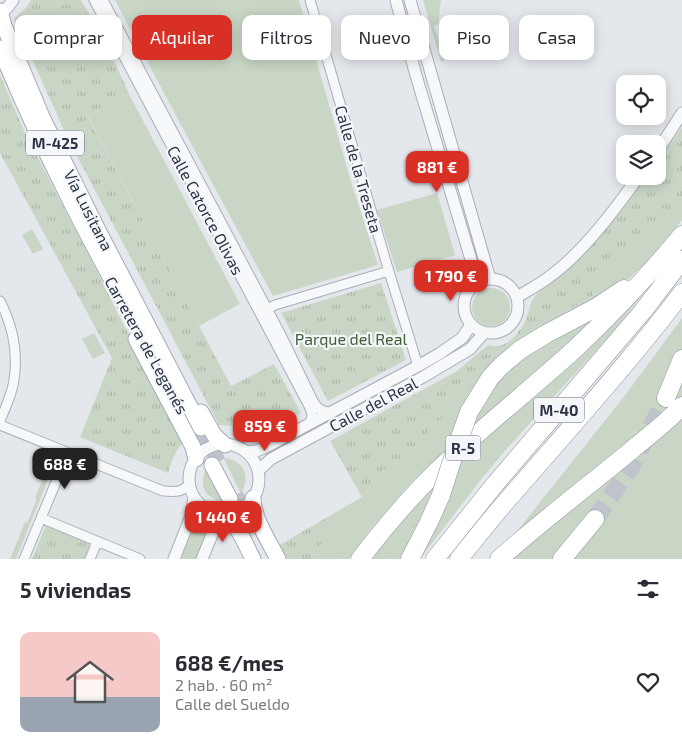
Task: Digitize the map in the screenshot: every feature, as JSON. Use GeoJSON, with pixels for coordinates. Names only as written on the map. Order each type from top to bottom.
{"type":"FeatureCollection","features":[{"type":"Feature","properties":{"kind":"highway"},"geometry":{"type":"LineString","coordinates":[[410,559],[441,495],[469,412],[490,378],[520,350],[597,307],[628,286],[643,274],[682,230]]}},
{"type":"Feature","properties":{"kind":"highway","name":"R-5"},"geometry":{"type":"LineString","coordinates":[[360,559],[410,498],[437,471],[576,348],[637,286],[682,236]]}},
{"type":"Feature","properties":{"kind":"highway","name":"M-40"},"geometry":{"type":"LineString","coordinates":[[435,559],[496,483],[643,311],[682,260]]}},
{"type":"Feature","properties":{"kind":"highway","name":"M-40"},"geometry":{"type":"LineString","coordinates":[[459,559],[653,331],[682,294]]}},
{"type":"Feature","properties":{"kind":"highway"},"geometry":{"type":"LineString","coordinates":[[666,398],[682,360]]}},
{"type":"Feature","properties":{"kind":"highway"},"geometry":{"type":"LineString","coordinates":[[499,559],[671,418],[682,406]]}},
{"type":"Feature","properties":{"kind":"highway"},"geometry":{"type":"LineString","coordinates":[[562,559],[595,519]]}},
{"type":"Feature","properties":{"kind":"main road","name":"Vía Lusitana"},"geometry":{"type":"LineString","coordinates":[[0,13],[42,117],[118,268]]}},
{"type":"Feature","properties":{"kind":"main road","name":"Vía Lusitana"},"geometry":{"type":"LineString","coordinates":[[0,48],[32,122],[100,258]]}},
{"type":"Feature","properties":{"kind":"main road","name":"Carretera de Leganés"},"geometry":{"type":"LineString","coordinates":[[100,258],[198,429],[118,268]]}},
{"type":"Feature","properties":{"kind":"main road"},"geometry":{"type":"LineString","coordinates":[[100,258],[103,273],[192,447],[196,459]]}},
{"type":"Feature","properties":{"kind":"main road"},"geometry":{"type":"LineString","coordinates":[[118,268],[136,289],[214,435],[225,445]]}},
{"type":"Feature","properties":{"kind":"main road"},"geometry":{"type":"LineString","coordinates":[[216,464],[233,497]]}},
{"type":"Feature","properties":{"kind":"main road"},"geometry":{"type":"LineString","coordinates":[[253,498],[253,505],[257,516],[278,559]]}},
{"type":"Feature","properties":{"kind":"main road"},"geometry":{"type":"LineString","coordinates":[[224,515],[236,527],[253,559]]}},
{"type":"Feature","properties":{"kind":"main road"},"geometry":{"type":"LineString","coordinates":[[261,559],[252,532],[271,559]]}},
{"type":"Feature","properties":{"kind":"street"},"geometry":{"type":"LineString","coordinates":[[0,13],[13,0]]}},
{"type":"Feature","properties":{"kind":"street","name":"Calle Catorce Olivas"},"geometry":{"type":"LineString","coordinates":[[94,0],[309,406],[312,414],[311,422]]}},
{"type":"Feature","properties":{"kind":"street","name":"Calle Catorce Olivas"},"geometry":{"type":"LineString","coordinates":[[103,0],[267,308],[314,403],[319,409],[330,413]]}},
{"type":"Feature","properties":{"kind":"street","name":"Calle de la Treseta"},"geometry":{"type":"LineString","coordinates":[[310,0],[418,366]]}},
{"type":"Feature","properties":{"kind":"street"},"geometry":{"type":"LineString","coordinates":[[396,0],[415,72],[472,263],[476,284]]}},
{"type":"Feature","properties":{"kind":"street"},"geometry":{"type":"LineString","coordinates":[[410,0],[490,279]]}},
{"type":"Feature","properties":{"kind":"street"},"geometry":{"type":"LineString","coordinates":[[666,138],[682,113]]}},
{"type":"Feature","properties":{"kind":"street"},"geometry":{"type":"LineString","coordinates":[[517,297],[553,275],[570,260],[632,185]]}},
{"type":"Feature","properties":{"kind":"street"},"geometry":{"type":"LineString","coordinates":[[267,308],[389,272]]}},
{"type":"Feature","properties":{"kind":"street"},"geometry":{"type":"LineString","coordinates":[[490,279],[502,281],[511,287],[517,297],[519,309],[515,320],[507,329],[496,334],[477,330],[471,325],[465,315],[464,303],[468,292],[476,284],[490,279]]}},
{"type":"Feature","properties":{"kind":"street"},"geometry":{"type":"LineString","coordinates":[[0,301],[15,342],[16,359],[14,382],[0,421]]}},
{"type":"Feature","properties":{"kind":"street","name":"Calle del Real"},"geometry":{"type":"LineString","coordinates":[[246,452],[264,448],[418,366],[462,338],[471,325]]}},
{"type":"Feature","properties":{"kind":"street","name":"Calle del Real"},"geometry":{"type":"LineString","coordinates":[[259,470],[271,459],[462,354],[470,349],[484,333]]}},
{"type":"Feature","properties":{"kind":"street"},"geometry":{"type":"LineString","coordinates":[[0,425],[163,491],[181,491],[189,484]]}},
{"type":"Feature","properties":{"kind":"street"},"geometry":{"type":"LineString","coordinates":[[225,445],[246,452],[254,459],[259,470],[258,485],[253,498],[240,510],[224,515],[210,512],[203,508],[194,497],[189,484],[190,471],[196,459],[209,449],[225,445]]}},
{"type":"Feature","properties":{"kind":"street"},"geometry":{"type":"LineString","coordinates":[[24,559],[68,453]]}},
{"type":"Feature","properties":{"kind":"street"},"geometry":{"type":"LineString","coordinates":[[174,559],[191,516],[194,497]]}},
{"type":"Feature","properties":{"kind":"street"},"geometry":{"type":"LineString","coordinates":[[202,559],[214,530],[224,515]]}},
{"type":"Feature","properties":{"kind":"street"},"geometry":{"type":"LineString","coordinates":[[41,518],[140,559]]}},
{"type":"Feature","properties":{"kind":"street"},"geometry":{"type":"LineString","coordinates":[[90,559],[97,542]]}},
{"type":"Feature","properties":{"kind":"green space"},"geometry":{"type":"Polygon","coordinates":[[[31,0],[81,0],[90,15],[18,15],[31,0]]]}},
{"type":"Feature","properties":{"kind":"green space"},"geometry":{"type":"Polygon","coordinates":[[[115,0],[299,0],[303,15],[242,15],[242,60],[316,60],[352,185],[378,265],[273,296],[147,60],[232,60],[232,15],[132,15],[132,32],[115,0]]]}},
{"type":"Feature","properties":{"kind":"green space"},"geometry":{"type":"Polygon","coordinates":[[[423,0],[441,0],[439,24],[434,26],[439,42],[439,55],[429,15],[427,15],[423,0]]]}},
{"type":"Feature","properties":{"kind":"green space"},"geometry":{"type":"Polygon","coordinates":[[[32,60],[114,60],[130,96],[122,95],[87,115],[231,386],[274,364],[301,413],[257,434],[235,426],[219,425],[68,139],[32,60]]]}},
{"type":"Feature","properties":{"kind":"green space"},"geometry":{"type":"Polygon","coordinates":[[[0,75],[25,133],[184,441],[174,456],[168,473],[80,437],[112,358],[0,153],[0,75]]]}},
{"type":"Feature","properties":{"kind":"green space"},"geometry":{"type":"Polygon","coordinates":[[[122,95],[130,96],[240,304],[199,326],[87,114],[122,95]]]}},
{"type":"Feature","properties":{"kind":"green space"},"geometry":{"type":"Polygon","coordinates":[[[682,127],[682,197],[668,214],[600,283],[591,297],[520,336],[479,365],[466,380],[448,410],[409,452],[382,471],[371,483],[361,503],[335,526],[312,559],[283,559],[276,547],[362,497],[330,441],[457,371],[488,345],[501,345],[513,338],[520,331],[531,302],[536,295],[562,274],[587,249],[638,185],[666,185],[666,149],[682,127]]]}},
{"type":"Feature","properties":{"kind":"green space"},"geometry":{"type":"Polygon","coordinates":[[[437,193],[455,255],[397,272],[377,210],[437,193]]]}},
{"type":"Feature","properties":{"kind":"green space"},"geometry":{"type":"Polygon","coordinates":[[[682,197],[682,220],[644,265],[626,281],[504,368],[613,303],[411,483],[369,531],[349,559],[312,559],[335,526],[361,503],[371,483],[382,471],[409,452],[448,410],[466,380],[479,365],[520,336],[591,297],[600,283],[668,214],[682,197]]]}},
{"type":"Feature","properties":{"kind":"green space"},"geometry":{"type":"Polygon","coordinates":[[[32,229],[43,249],[33,254],[22,235],[32,229]]]}},
{"type":"Feature","properties":{"kind":"green space"},"geometry":{"type":"Polygon","coordinates":[[[672,258],[609,336],[503,453],[420,559],[370,559],[433,482],[672,258]]]}},
{"type":"Feature","properties":{"kind":"green space","name":"Parque del Real"},"geometry":{"type":"Polygon","coordinates":[[[381,283],[406,360],[328,401],[281,313],[381,283]]]}},
{"type":"Feature","properties":{"kind":"green space"},"geometry":{"type":"Polygon","coordinates":[[[491,288],[498,289],[504,294],[509,300],[509,314],[504,320],[498,325],[491,326],[484,325],[478,320],[473,314],[472,307],[473,300],[478,294],[484,289],[491,288]]]}},
{"type":"Feature","properties":{"kind":"green space"},"geometry":{"type":"Polygon","coordinates":[[[682,318],[682,559],[495,559],[626,394],[682,318]]]}},
{"type":"Feature","properties":{"kind":"green space"},"geometry":{"type":"Polygon","coordinates":[[[94,333],[105,353],[93,359],[82,339],[94,333]]]}},
{"type":"Feature","properties":{"kind":"green space"},"geometry":{"type":"Polygon","coordinates":[[[228,458],[239,464],[245,472],[244,488],[241,494],[224,459],[228,458]]]}},
{"type":"Feature","properties":{"kind":"green space"},"geometry":{"type":"Polygon","coordinates":[[[51,459],[56,460],[16,559],[10,559],[25,522],[27,523],[37,499],[35,498],[51,459]]]}},
{"type":"Feature","properties":{"kind":"green space"},"geometry":{"type":"Polygon","coordinates":[[[207,466],[225,501],[219,501],[206,492],[203,480],[207,466]]]}},
{"type":"Feature","properties":{"kind":"green space"},"geometry":{"type":"Polygon","coordinates":[[[199,514],[214,520],[198,559],[181,559],[199,514]]]}},
{"type":"Feature","properties":{"kind":"green space"},"geometry":{"type":"Polygon","coordinates":[[[46,525],[91,543],[85,559],[32,559],[46,525]]]}},
{"type":"Feature","properties":{"kind":"tunnel"},"geometry":{"type":"LineString","coordinates":[[595,519],[631,467],[666,398]]}},
{"type":"Feature","properties":{"kind":"tunnel"},"geometry":{"type":"LineString","coordinates":[[201,428],[219,463]]}},
{"type":"Feature","properties":{"kind":"tunnel"},"geometry":{"type":"LineString","coordinates":[[236,495],[256,531]]}}]}
